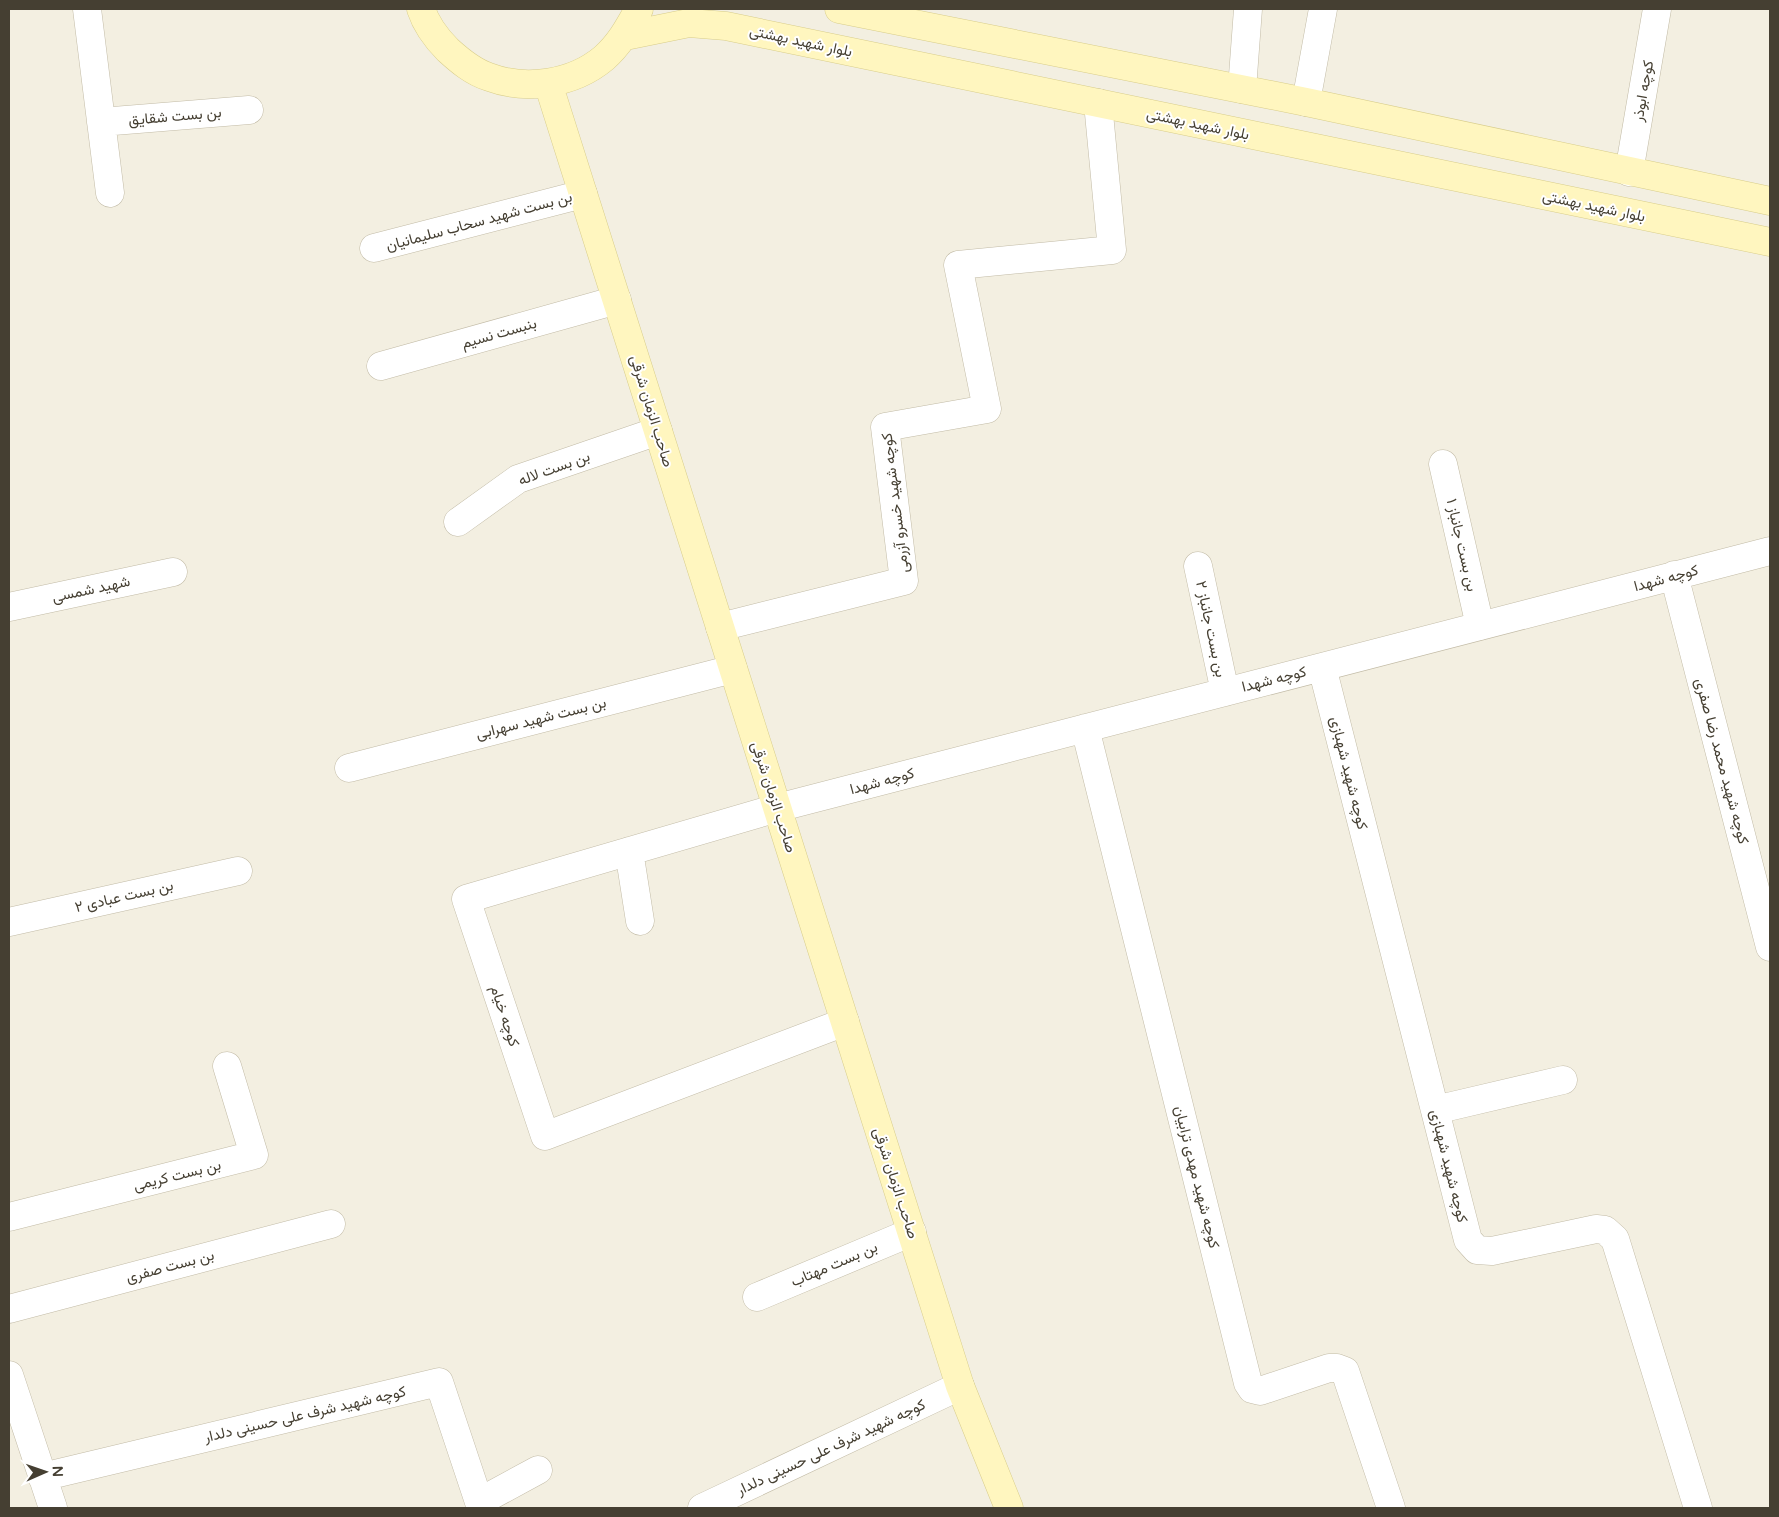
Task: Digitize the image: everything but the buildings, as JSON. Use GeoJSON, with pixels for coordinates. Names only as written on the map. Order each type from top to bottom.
{"type":"FeatureCollection","features":[{"type":"Feature","properties":{"kind":"main road"},"geometry":{"type":"LineString","coordinates":[[421,9],[423,16],[440,42],[462,63],[488,77],[518,84],[548,83],[578,74],[604,58],[625,36],[639,9]]}},
{"type":"Feature","properties":{"kind":"main road"},"geometry":{"type":"LineString","coordinates":[[839,9],[908,16],[1770,202]]}},
{"type":"Feature","properties":{"kind":"main road","name":"بلوار شهید بهشتی"},"geometry":{"type":"LineString","coordinates":[[625,36],[689,23],[726,26],[1770,242]]}},
{"type":"Feature","properties":{"kind":"main road","name":"صاحب الزمان شرقی"},"geometry":{"type":"LineString","coordinates":[[548,83],[960,1386],[1009,1508]]}},
{"type":"Feature","properties":{"kind":"street"},"geometry":{"type":"LineString","coordinates":[[87,9],[110,193]]}},
{"type":"Feature","properties":{"kind":"street"},"geometry":{"type":"LineString","coordinates":[[1242,89],[1248,9]]}},
{"type":"Feature","properties":{"kind":"street"},"geometry":{"type":"LineString","coordinates":[[1306,102],[1323,9]]}},
{"type":"Feature","properties":{"kind":"street","name":"کوچه ابوذر"},"geometry":{"type":"LineString","coordinates":[[1629,172],[1656,9]]}},
{"type":"Feature","properties":{"kind":"street","name":"کوچه شهید خسرو آزرمی"},"geometry":{"type":"LineString","coordinates":[[720,627],[904,581],[885,427],[987,409],[958,265],[1112,250],[1098,103]]}},
{"type":"Feature","properties":{"kind":"street","name":"بن بست شقایق"},"geometry":{"type":"LineString","coordinates":[[101,122],[249,110]]}},
{"type":"Feature","properties":{"kind":"street","name":"بن بست شهید سحاب سلیمانیان"},"geometry":{"type":"LineString","coordinates":[[374,248],[583,194]]}},
{"type":"Feature","properties":{"kind":"street","name":"بنبست نسیم"},"geometry":{"type":"LineString","coordinates":[[381,366],[617,300]]}},
{"type":"Feature","properties":{"kind":"street","name":"بن بست لاله"},"geometry":{"type":"LineString","coordinates":[[458,522],[518,479],[658,431]]}},
{"type":"Feature","properties":{"kind":"street","name":"بن بست جانباز ۱"},"geometry":{"type":"LineString","coordinates":[[1443,464],[1480,626]]}},
{"type":"Feature","properties":{"kind":"street","name":"کوچه شهدا"},"geometry":{"type":"LineString","coordinates":[[777,808],[1770,551]]}},
{"type":"Feature","properties":{"kind":"street","name":"بن بست جانباز ۲"},"geometry":{"type":"LineString","coordinates":[[1198,566],[1224,692]]}},
{"type":"Feature","properties":{"kind":"street","name":"شهید شمسی"},"geometry":{"type":"LineString","coordinates":[[9,607],[172,572]]}},
{"type":"Feature","properties":{"kind":"street","name":"کوچه شهید محمد رضا صفری"},"geometry":{"type":"LineString","coordinates":[[1674,575],[1770,947]]}},
{"type":"Feature","properties":{"kind":"street","name":"کوچه شهید شهبازی"},"geometry":{"type":"LineString","coordinates":[[1322,667],[1468,1240],[1477,1250],[1492,1250],[1596,1229],[1605,1230],[1615,1239],[1698,1508]]}},
{"type":"Feature","properties":{"kind":"street","name":"بن بست شهید سهرابی"},"geometry":{"type":"LineString","coordinates":[[349,768],[733,669]]}},
{"type":"Feature","properties":{"kind":"street","name":"کوچه شهید مهدی ترابیان"},"geometry":{"type":"LineString","coordinates":[[1085,728],[1248,1383],[1252,1389],[1260,1392],[1329,1368],[1345,1371],[1391,1508]]}},
{"type":"Feature","properties":{"kind":"street","name":"کوچه خیام"},"geometry":{"type":"LineString","coordinates":[[777,808],[466,899],[545,1136],[845,1022]]}},
{"type":"Feature","properties":{"kind":"street"},"geometry":{"type":"LineString","coordinates":[[629,851],[640,921]]}},
{"type":"Feature","properties":{"kind":"street","name":"بن بست عبادی ۲"},"geometry":{"type":"LineString","coordinates":[[9,922],[238,871]]}},
{"type":"Feature","properties":{"kind":"street","name":"بن بست کریمی"},"geometry":{"type":"LineString","coordinates":[[9,1217],[254,1155],[227,1066]]}},
{"type":"Feature","properties":{"kind":"street"},"geometry":{"type":"LineString","coordinates":[[1435,1110],[1563,1080]]}},
{"type":"Feature","properties":{"kind":"street","name":"بن بست صفری"},"geometry":{"type":"LineString","coordinates":[[9,1309],[331,1224]]}},
{"type":"Feature","properties":{"kind":"street","name":"بن بست مهتاب"},"geometry":{"type":"LineString","coordinates":[[756,1297],[912,1232]]}},
{"type":"Feature","properties":{"kind":"street"},"geometry":{"type":"LineString","coordinates":[[9,1376],[17,1429],[42,1477],[53,1508]]}},
{"type":"Feature","properties":{"kind":"street","name":"کوچه شهید شرف علی حسینی دلدار"},"geometry":{"type":"LineString","coordinates":[[42,1477],[439,1382],[480,1505]]}},
{"type":"Feature","properties":{"kind":"street","name":"کوچه شهید شرف علی حسینی دلدار"},"geometry":{"type":"LineString","coordinates":[[702,1508],[960,1386]]}},
{"type":"Feature","properties":{"kind":"street"},"geometry":{"type":"LineString","coordinates":[[480,1505],[538,1470]]}}]}
